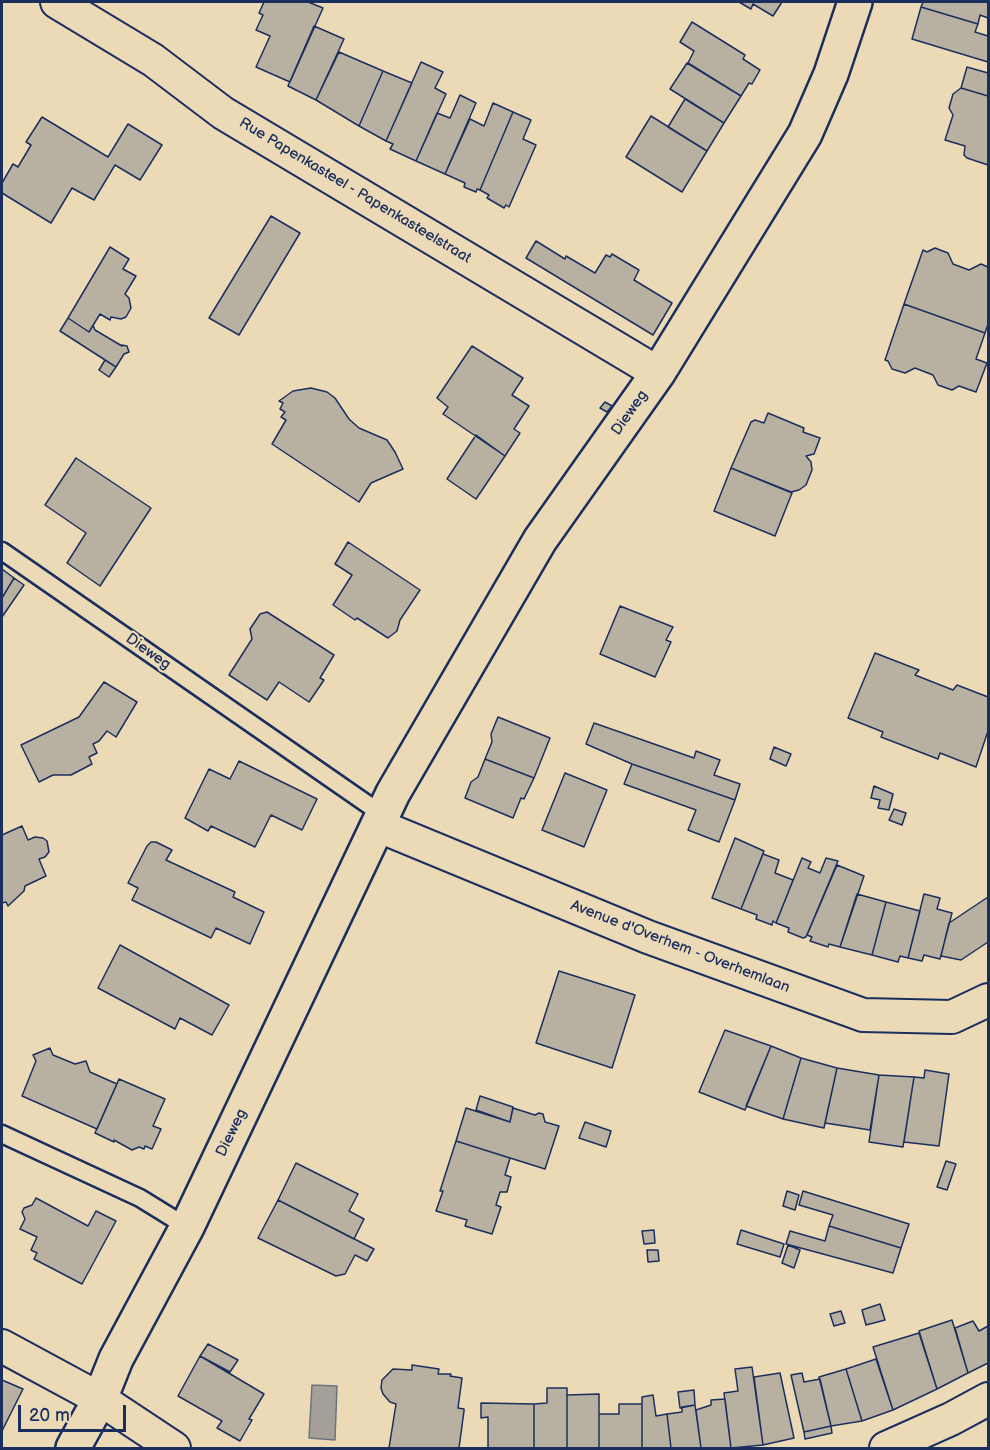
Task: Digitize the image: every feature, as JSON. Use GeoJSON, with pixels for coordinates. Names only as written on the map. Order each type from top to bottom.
{"type":"FeatureCollection","features":[{"type":"Feature","properties":{"kind":"street","name":"Rue Papenkasteel - Papenkasteelstraat"},"geometry":{"type":"LineString","coordinates":[[57,2],[153,60],[223,113],[658,373]]}},
{"type":"Feature","properties":{"kind":"street","name":"Dieweg"},"geometry":{"type":"LineString","coordinates":[[73,1449],[100,1399],[117,1359],[187,1227],[393,793],[540,540],[658,373],[805,134],[831,74],[855,2]]}},
{"type":"Feature","properties":{"kind":"street","name":"Avenue d'Overhem - Overhemlaan"},"geometry":{"type":"LineString","coordinates":[[381,820],[648,937],[863,1015],[952,1017],[988,1000]]}},
{"type":"Feature","properties":{"kind":"street"},"geometry":{"type":"LineString","coordinates":[[2,1346],[100,1399],[174,1449]]}},
{"type":"Feature","properties":{"kind":"street"},"geometry":{"type":"LineString","coordinates":[[886,1449],[988,1399]]}},
{"type":"Feature","properties":{"kind":"lane","name":"Dieweg"},"geometry":{"type":"LineString","coordinates":[[2,551],[381,820]]}},
{"type":"Feature","properties":{"kind":"lane"},"geometry":{"type":"LineString","coordinates":[[2,1134],[140,1198],[187,1227]]}},
{"type":"Feature","properties":{"kind":"shaded area"},"geometry":{"type":"Polygon","coordinates":[[[312,1385],[337,1386],[335,1440],[309,1438],[312,1385]]]}},
{"type":"Feature","properties":{"kind":"building"},"geometry":{"type":"Polygon","coordinates":[[[264,2],[308,2],[323,8],[290,82],[256,67],[270,36],[256,30],[263,15],[259,13],[264,2]]]}},
{"type":"Feature","properties":{"kind":"building"},"geometry":{"type":"Polygon","coordinates":[[[739,2],[782,2],[773,16],[753,4],[751,9],[739,2]]]}},
{"type":"Feature","properties":{"kind":"building"},"geometry":{"type":"Polygon","coordinates":[[[923,2],[988,2],[988,18],[980,15],[978,24],[921,7],[923,2]]]}},
{"type":"Feature","properties":{"kind":"building"},"geometry":{"type":"Polygon","coordinates":[[[921,7],[978,24],[975,32],[988,36],[988,62],[912,39],[921,7]]]}},
{"type":"Feature","properties":{"kind":"building"},"geometry":{"type":"Polygon","coordinates":[[[692,22],[745,55],[743,59],[760,70],[752,84],[749,83],[741,96],[688,63],[694,51],[680,42],[692,22]]]}},
{"type":"Feature","properties":{"kind":"building"},"geometry":{"type":"Polygon","coordinates":[[[314,26],[344,39],[316,100],[288,86],[314,26]]]}},
{"type":"Feature","properties":{"kind":"building"},"geometry":{"type":"Polygon","coordinates":[[[339,52],[383,71],[359,126],[316,100],[339,52]]]}},
{"type":"Feature","properties":{"kind":"building"},"geometry":{"type":"Polygon","coordinates":[[[421,62],[443,72],[435,88],[446,94],[416,161],[390,149],[393,144],[386,141],[421,62]]]}},
{"type":"Feature","properties":{"kind":"building"},"geometry":{"type":"Polygon","coordinates":[[[687,63],[741,96],[724,123],[670,89],[687,63]]]}},
{"type":"Feature","properties":{"kind":"building"},"geometry":{"type":"Polygon","coordinates":[[[967,67],[988,73],[988,96],[961,88],[967,67]]]}},
{"type":"Feature","properties":{"kind":"building"},"geometry":{"type":"Polygon","coordinates":[[[383,71],[412,83],[386,141],[359,126],[383,71]]]}},
{"type":"Feature","properties":{"kind":"building"},"geometry":{"type":"Polygon","coordinates":[[[961,88],[988,96],[988,165],[967,158],[964,155],[965,146],[945,140],[953,115],[949,108],[953,94],[961,88]]]}},
{"type":"Feature","properties":{"kind":"building"},"geometry":{"type":"Polygon","coordinates":[[[460,95],[476,103],[445,174],[416,161],[437,113],[450,118],[460,95]]]}},
{"type":"Feature","properties":{"kind":"building"},"geometry":{"type":"Polygon","coordinates":[[[685,99],[724,123],[707,151],[668,127],[685,99]]]}},
{"type":"Feature","properties":{"kind":"building"},"geometry":{"type":"Polygon","coordinates":[[[493,103],[513,112],[480,190],[477,189],[476,192],[464,187],[465,183],[445,174],[470,119],[484,126],[493,103]]]}},
{"type":"Feature","properties":{"kind":"building"},"geometry":{"type":"Polygon","coordinates":[[[513,112],[531,120],[523,139],[536,145],[509,207],[506,205],[504,208],[487,198],[489,195],[480,190],[513,112]]]}},
{"type":"Feature","properties":{"kind":"building"},"geometry":{"type":"Polygon","coordinates":[[[651,116],[707,151],[682,192],[626,157],[651,116]]]}},
{"type":"Feature","properties":{"kind":"building"},"geometry":{"type":"Polygon","coordinates":[[[42,117],[108,157],[128,124],[162,145],[140,180],[115,165],[94,200],[72,188],[51,223],[2,193],[2,183],[13,164],[18,167],[31,145],[26,142],[42,117]]]}},
{"type":"Feature","properties":{"kind":"building"},"geometry":{"type":"Polygon","coordinates":[[[271,216],[300,233],[239,335],[209,318],[271,216]]]}},
{"type":"Feature","properties":{"kind":"building"},"geometry":{"type":"Polygon","coordinates":[[[536,241],[565,259],[566,256],[595,273],[606,255],[610,257],[612,254],[639,270],[634,280],[672,303],[653,335],[526,258],[536,241]]]}},
{"type":"Feature","properties":{"kind":"building"},"geometry":{"type":"Polygon","coordinates":[[[110,247],[129,259],[123,269],[136,276],[125,294],[129,298],[131,308],[126,317],[121,319],[111,317],[110,320],[100,314],[89,332],[68,318],[110,247]]]}},
{"type":"Feature","properties":{"kind":"building"},"geometry":{"type":"Polygon","coordinates":[[[935,248],[948,253],[953,264],[969,270],[981,264],[988,267],[988,324],[985,333],[904,304],[923,250],[927,252],[935,248]]]}},
{"type":"Feature","properties":{"kind":"building"},"geometry":{"type":"Polygon","coordinates":[[[904,304],[985,333],[976,359],[987,363],[976,392],[959,386],[952,390],[938,385],[933,375],[915,368],[905,373],[892,369],[885,360],[904,304]]]}},
{"type":"Feature","properties":{"kind":"building"},"geometry":{"type":"Polygon","coordinates":[[[68,318],[89,332],[93,325],[95,330],[122,346],[127,346],[129,352],[124,354],[116,367],[60,331],[68,318]]]}},
{"type":"Feature","properties":{"kind":"building"},"geometry":{"type":"Polygon","coordinates":[[[472,346],[523,378],[512,395],[529,406],[514,429],[520,433],[505,456],[443,414],[448,407],[437,398],[472,346]]]}},
{"type":"Feature","properties":{"kind":"building"},"geometry":{"type":"Polygon","coordinates":[[[105,360],[116,367],[109,377],[99,370],[105,360]]]}},
{"type":"Feature","properties":{"kind":"building"},"geometry":{"type":"Polygon","coordinates":[[[311,388],[327,392],[335,398],[349,419],[359,428],[387,440],[403,469],[371,483],[359,502],[272,444],[286,420],[281,417],[285,412],[280,409],[283,403],[279,401],[293,391],[311,388]]]}},
{"type":"Feature","properties":{"kind":"building"},"geometry":{"type":"Polygon","coordinates":[[[605,402],[612,406],[607,412],[600,408],[605,402]]]}},
{"type":"Feature","properties":{"kind":"building"},"geometry":{"type":"Polygon","coordinates":[[[768,413],[804,428],[803,432],[820,438],[814,454],[806,456],[811,462],[812,470],[806,485],[799,490],[791,492],[731,468],[751,422],[755,420],[764,423],[768,413]]]}},
{"type":"Feature","properties":{"kind":"building"},"geometry":{"type":"Polygon","coordinates":[[[476,435],[505,456],[476,499],[447,479],[476,435]]]}},
{"type":"Feature","properties":{"kind":"building"},"geometry":{"type":"Polygon","coordinates":[[[76,458],[151,508],[100,586],[67,563],[86,533],[45,505],[76,458]]]}},
{"type":"Feature","properties":{"kind":"building"},"geometry":{"type":"Polygon","coordinates":[[[731,468],[792,493],[775,536],[714,511],[731,468]]]}},
{"type":"Feature","properties":{"kind":"building"},"geometry":{"type":"Polygon","coordinates":[[[348,542],[420,590],[400,620],[397,631],[388,638],[333,605],[352,575],[335,564],[348,542]]]}},
{"type":"Feature","properties":{"kind":"building"},"geometry":{"type":"Polygon","coordinates":[[[2,569],[14,578],[2,598],[2,569]]]}},
{"type":"Feature","properties":{"kind":"building"},"geometry":{"type":"Polygon","coordinates":[[[14,578],[24,585],[2,617],[2,598],[14,578]]]}},
{"type":"Feature","properties":{"kind":"building"},"geometry":{"type":"Polygon","coordinates":[[[620,606],[673,627],[666,640],[671,642],[655,677],[600,654],[620,606]]]}},
{"type":"Feature","properties":{"kind":"building"},"geometry":{"type":"Polygon","coordinates":[[[267,612],[334,655],[320,678],[324,680],[309,702],[279,682],[267,700],[229,675],[252,639],[250,629],[260,614],[267,612]]]}},
{"type":"Feature","properties":{"kind":"building"},"geometry":{"type":"Polygon","coordinates":[[[875,653],[919,670],[915,675],[953,690],[957,685],[988,697],[988,731],[976,767],[940,753],[938,759],[881,737],[883,732],[848,718],[875,653]]]}},
{"type":"Feature","properties":{"kind":"building"},"geometry":{"type":"Polygon","coordinates":[[[104,682],[137,702],[116,737],[107,731],[99,741],[93,744],[97,753],[89,757],[92,764],[71,775],[53,775],[39,782],[21,745],[79,717],[104,682]]]}},
{"type":"Feature","properties":{"kind":"building"},"geometry":{"type":"Polygon","coordinates":[[[498,717],[550,738],[534,778],[485,759],[498,717]]]}},
{"type":"Feature","properties":{"kind":"building"},"geometry":{"type":"Polygon","coordinates":[[[594,723],[694,758],[696,751],[720,760],[714,775],[740,784],[735,800],[632,764],[586,744],[594,723]]]}},
{"type":"Feature","properties":{"kind":"building"},"geometry":{"type":"Polygon","coordinates":[[[774,747],[791,754],[786,766],[770,759],[774,747]]]}},
{"type":"Feature","properties":{"kind":"building"},"geometry":{"type":"Polygon","coordinates":[[[485,759],[534,778],[524,799],[521,798],[513,818],[465,798],[471,782],[478,777],[485,759]]]}},
{"type":"Feature","properties":{"kind":"building"},"geometry":{"type":"Polygon","coordinates":[[[239,761],[317,799],[302,830],[271,815],[255,847],[211,826],[208,831],[185,818],[209,769],[230,779],[239,761]]]}},
{"type":"Feature","properties":{"kind":"building"},"geometry":{"type":"Polygon","coordinates":[[[632,764],[735,800],[719,842],[688,830],[696,810],[624,784],[632,764]]]}},
{"type":"Feature","properties":{"kind":"building"},"geometry":{"type":"Polygon","coordinates":[[[565,773],[607,790],[584,847],[542,830],[565,773]]]}},
{"type":"Feature","properties":{"kind":"building"},"geometry":{"type":"Polygon","coordinates":[[[874,786],[893,794],[889,810],[878,808],[880,800],[871,798],[874,786]]]}},
{"type":"Feature","properties":{"kind":"building"},"geometry":{"type":"Polygon","coordinates":[[[894,809],[906,813],[902,825],[889,820],[894,809]]]}},
{"type":"Feature","properties":{"kind":"building"},"geometry":{"type":"Polygon","coordinates":[[[22,826],[28,840],[35,837],[47,841],[49,852],[45,857],[39,859],[46,876],[25,886],[24,891],[8,906],[6,902],[2,903],[2,835],[22,826]]]}},
{"type":"Feature","properties":{"kind":"building"},"geometry":{"type":"Polygon","coordinates":[[[735,838],[764,851],[741,909],[712,898],[735,838]]]}},
{"type":"Feature","properties":{"kind":"building"},"geometry":{"type":"Polygon","coordinates":[[[151,842],[172,850],[166,860],[235,892],[233,897],[264,912],[250,944],[216,928],[211,938],[132,900],[138,888],[128,883],[151,842]]]}},
{"type":"Feature","properties":{"kind":"building"},"geometry":{"type":"Polygon","coordinates":[[[763,854],[779,860],[775,873],[793,880],[776,923],[773,921],[772,925],[756,919],[757,915],[741,909],[763,854]]]}},
{"type":"Feature","properties":{"kind":"building"},"geometry":{"type":"Polygon","coordinates":[[[802,858],[811,862],[808,868],[820,873],[826,858],[838,861],[806,937],[803,938],[788,932],[789,928],[776,923],[802,858]]]}},
{"type":"Feature","properties":{"kind":"building"},"geometry":{"type":"Polygon","coordinates":[[[837,865],[864,876],[840,947],[829,944],[828,947],[810,941],[812,937],[807,935],[837,865]]]}},
{"type":"Feature","properties":{"kind":"building"},"geometry":{"type":"Polygon","coordinates":[[[857,894],[886,902],[872,955],[840,947],[857,894]]]}},
{"type":"Feature","properties":{"kind":"building"},"geometry":{"type":"Polygon","coordinates":[[[924,894],[940,898],[937,909],[952,913],[940,959],[924,955],[922,961],[908,958],[924,894]]]}},
{"type":"Feature","properties":{"kind":"building"},"geometry":{"type":"Polygon","coordinates":[[[988,897],[988,942],[961,960],[941,956],[949,923],[988,897]]]}},
{"type":"Feature","properties":{"kind":"building"},"geometry":{"type":"Polygon","coordinates":[[[886,902],[920,911],[908,958],[900,956],[898,962],[872,955],[886,902]]]}},
{"type":"Feature","properties":{"kind":"building"},"geometry":{"type":"Polygon","coordinates":[[[120,945],[229,1005],[212,1035],[180,1018],[175,1029],[98,988],[120,945]]]}},
{"type":"Feature","properties":{"kind":"building"},"geometry":{"type":"Polygon","coordinates":[[[559,971],[635,995],[612,1068],[536,1043],[559,971]]]}},
{"type":"Feature","properties":{"kind":"building"},"geometry":{"type":"Polygon","coordinates":[[[725,1030],[771,1046],[745,1110],[699,1092],[725,1030]]]}},
{"type":"Feature","properties":{"kind":"building"},"geometry":{"type":"Polygon","coordinates":[[[771,1046],[801,1058],[783,1119],[746,1106],[771,1046]]]}},
{"type":"Feature","properties":{"kind":"building"},"geometry":{"type":"Polygon","coordinates":[[[50,1048],[53,1055],[75,1064],[86,1061],[90,1072],[117,1084],[97,1129],[22,1096],[36,1061],[33,1055],[50,1048]]]}},
{"type":"Feature","properties":{"kind":"building"},"geometry":{"type":"Polygon","coordinates":[[[801,1058],[837,1068],[824,1128],[783,1119],[801,1058]]]}},
{"type":"Feature","properties":{"kind":"building"},"geometry":{"type":"Polygon","coordinates":[[[837,1068],[879,1075],[870,1130],[825,1123],[837,1068]]]}},
{"type":"Feature","properties":{"kind":"building"},"geometry":{"type":"Polygon","coordinates":[[[925,1070],[949,1074],[939,1146],[904,1142],[914,1077],[924,1078],[925,1070]]]}},
{"type":"Feature","properties":{"kind":"building"},"geometry":{"type":"Polygon","coordinates":[[[879,1075],[914,1077],[903,1147],[869,1142],[879,1075]]]}},
{"type":"Feature","properties":{"kind":"building"},"geometry":{"type":"Polygon","coordinates":[[[119,1079],[165,1099],[153,1126],[161,1129],[152,1149],[145,1146],[144,1149],[139,1147],[132,1150],[95,1133],[119,1079]]]}},
{"type":"Feature","properties":{"kind":"building"},"geometry":{"type":"Polygon","coordinates":[[[480,1096],[513,1107],[510,1122],[476,1110],[480,1096]]]}},
{"type":"Feature","properties":{"kind":"building"},"geometry":{"type":"Polygon","coordinates":[[[466,1108],[510,1122],[513,1108],[535,1115],[539,1113],[543,1114],[545,1122],[559,1126],[545,1169],[456,1141],[466,1108]]]}},
{"type":"Feature","properties":{"kind":"building"},"geometry":{"type":"Polygon","coordinates":[[[585,1122],[611,1131],[606,1147],[579,1138],[585,1122]]]}},
{"type":"Feature","properties":{"kind":"building"},"geometry":{"type":"Polygon","coordinates":[[[456,1141],[510,1158],[505,1175],[511,1177],[507,1192],[500,1192],[496,1205],[501,1207],[492,1234],[465,1226],[467,1220],[436,1211],[456,1141]]]}},
{"type":"Feature","properties":{"kind":"building"},"geometry":{"type":"Polygon","coordinates":[[[946,1161],[956,1164],[947,1190],[937,1187],[946,1161]]]}},
{"type":"Feature","properties":{"kind":"building"},"geometry":{"type":"Polygon","coordinates":[[[296,1163],[358,1194],[349,1211],[364,1219],[354,1239],[278,1200],[296,1163]]]}},
{"type":"Feature","properties":{"kind":"building"},"geometry":{"type":"Polygon","coordinates":[[[787,1191],[799,1195],[795,1210],[783,1206],[787,1191]]]}},
{"type":"Feature","properties":{"kind":"building"},"geometry":{"type":"Polygon","coordinates":[[[803,1191],[909,1224],[901,1248],[829,1226],[833,1215],[799,1205],[803,1191]]]}},
{"type":"Feature","properties":{"kind":"building"},"geometry":{"type":"Polygon","coordinates":[[[36,1198],[88,1226],[96,1211],[116,1221],[82,1284],[34,1259],[37,1253],[31,1250],[37,1237],[20,1229],[25,1219],[22,1212],[24,1208],[32,1205],[36,1198]]]}},
{"type":"Feature","properties":{"kind":"building"},"geometry":{"type":"Polygon","coordinates":[[[278,1200],[374,1249],[367,1261],[355,1255],[345,1274],[336,1276],[258,1238],[278,1200]]]}},
{"type":"Feature","properties":{"kind":"building"},"geometry":{"type":"Polygon","coordinates":[[[829,1226],[901,1248],[893,1273],[786,1244],[790,1231],[825,1241],[829,1226]]]}},
{"type":"Feature","properties":{"kind":"building"},"geometry":{"type":"Polygon","coordinates":[[[654,1230],[655,1243],[644,1244],[642,1231],[654,1230]]]}},
{"type":"Feature","properties":{"kind":"building"},"geometry":{"type":"Polygon","coordinates":[[[741,1230],[784,1244],[780,1257],[737,1244],[741,1230]]]}},
{"type":"Feature","properties":{"kind":"building"},"geometry":{"type":"Polygon","coordinates":[[[788,1245],[800,1250],[794,1268],[782,1263],[788,1245]]]}},
{"type":"Feature","properties":{"kind":"building"},"geometry":{"type":"Polygon","coordinates":[[[647,1250],[658,1250],[659,1261],[648,1262],[647,1250]]]}},
{"type":"Feature","properties":{"kind":"building"},"geometry":{"type":"Polygon","coordinates":[[[880,1304],[885,1320],[866,1325],[862,1310],[880,1304]]]}},
{"type":"Feature","properties":{"kind":"building"},"geometry":{"type":"Polygon","coordinates":[[[841,1311],[845,1323],[834,1326],[830,1314],[841,1311]]]}},
{"type":"Feature","properties":{"kind":"building"},"geometry":{"type":"Polygon","coordinates":[[[952,1320],[968,1373],[937,1389],[919,1331],[952,1320]]]}},
{"type":"Feature","properties":{"kind":"building"},"geometry":{"type":"Polygon","coordinates":[[[973,1321],[979,1331],[988,1326],[988,1363],[968,1373],[955,1328],[973,1321]]]}},
{"type":"Feature","properties":{"kind":"building"},"geometry":{"type":"Polygon","coordinates":[[[919,1333],[937,1389],[893,1410],[873,1347],[919,1333]]]}},
{"type":"Feature","properties":{"kind":"building"},"geometry":{"type":"Polygon","coordinates":[[[208,1344],[238,1360],[230,1372],[200,1356],[208,1344]]]}},
{"type":"Feature","properties":{"kind":"building"},"geometry":{"type":"Polygon","coordinates":[[[200,1356],[264,1394],[249,1419],[252,1420],[240,1441],[217,1428],[222,1421],[178,1396],[200,1356]]]}},
{"type":"Feature","properties":{"kind":"building"},"geometry":{"type":"Polygon","coordinates":[[[876,1359],[893,1410],[862,1421],[846,1369],[876,1359]]]}},
{"type":"Feature","properties":{"kind":"building"},"geometry":{"type":"Polygon","coordinates":[[[412,1365],[439,1369],[438,1374],[451,1374],[450,1376],[462,1378],[458,1408],[464,1411],[459,1448],[389,1448],[396,1404],[390,1402],[383,1394],[382,1380],[393,1369],[412,1370],[412,1365]]]}},
{"type":"Feature","properties":{"kind":"building"},"geometry":{"type":"Polygon","coordinates":[[[752,1367],[763,1445],[731,1448],[724,1393],[738,1391],[735,1369],[752,1367]]]}},
{"type":"Feature","properties":{"kind":"building"},"geometry":{"type":"Polygon","coordinates":[[[846,1369],[862,1421],[831,1426],[819,1377],[846,1369]]]}},
{"type":"Feature","properties":{"kind":"building"},"geometry":{"type":"Polygon","coordinates":[[[780,1373],[794,1438],[763,1445],[754,1377],[780,1373]]]}},
{"type":"Feature","properties":{"kind":"building"},"geometry":{"type":"Polygon","coordinates":[[[802,1373],[804,1382],[820,1379],[831,1426],[804,1432],[791,1375],[802,1373]]]}},
{"type":"Feature","properties":{"kind":"building"},"geometry":{"type":"Polygon","coordinates":[[[2,1380],[23,1389],[2,1431],[2,1380]]]}},
{"type":"Feature","properties":{"kind":"building"},"geometry":{"type":"Polygon","coordinates":[[[547,1388],[567,1388],[567,1448],[534,1448],[534,1404],[547,1403],[547,1388]]]}},
{"type":"Feature","properties":{"kind":"building"},"geometry":{"type":"Polygon","coordinates":[[[694,1390],[695,1405],[680,1408],[678,1392],[694,1390]]]}},
{"type":"Feature","properties":{"kind":"building"},"geometry":{"type":"Polygon","coordinates":[[[599,1394],[599,1448],[567,1448],[567,1395],[599,1394]]]}},
{"type":"Feature","properties":{"kind":"building"},"geometry":{"type":"Polygon","coordinates":[[[653,1395],[656,1416],[667,1414],[671,1448],[642,1448],[642,1397],[653,1395]]]}},
{"type":"Feature","properties":{"kind":"building"},"geometry":{"type":"Polygon","coordinates":[[[725,1399],[731,1448],[701,1448],[696,1410],[711,1405],[711,1400],[725,1399]]]}},
{"type":"Feature","properties":{"kind":"building"},"geometry":{"type":"Polygon","coordinates":[[[481,1403],[534,1404],[534,1448],[488,1448],[488,1417],[481,1418],[481,1403]]]}},
{"type":"Feature","properties":{"kind":"building"},"geometry":{"type":"Polygon","coordinates":[[[619,1404],[642,1404],[642,1448],[599,1448],[599,1414],[619,1414],[619,1404]]]}},
{"type":"Feature","properties":{"kind":"building"},"geometry":{"type":"Polygon","coordinates":[[[695,1405],[701,1448],[671,1448],[667,1414],[682,1412],[682,1407],[695,1405]]]}},
{"type":"Feature","properties":{"kind":"building"},"geometry":{"type":"Polygon","coordinates":[[[831,1426],[832,1433],[805,1439],[804,1432],[831,1426]]]}}]}
